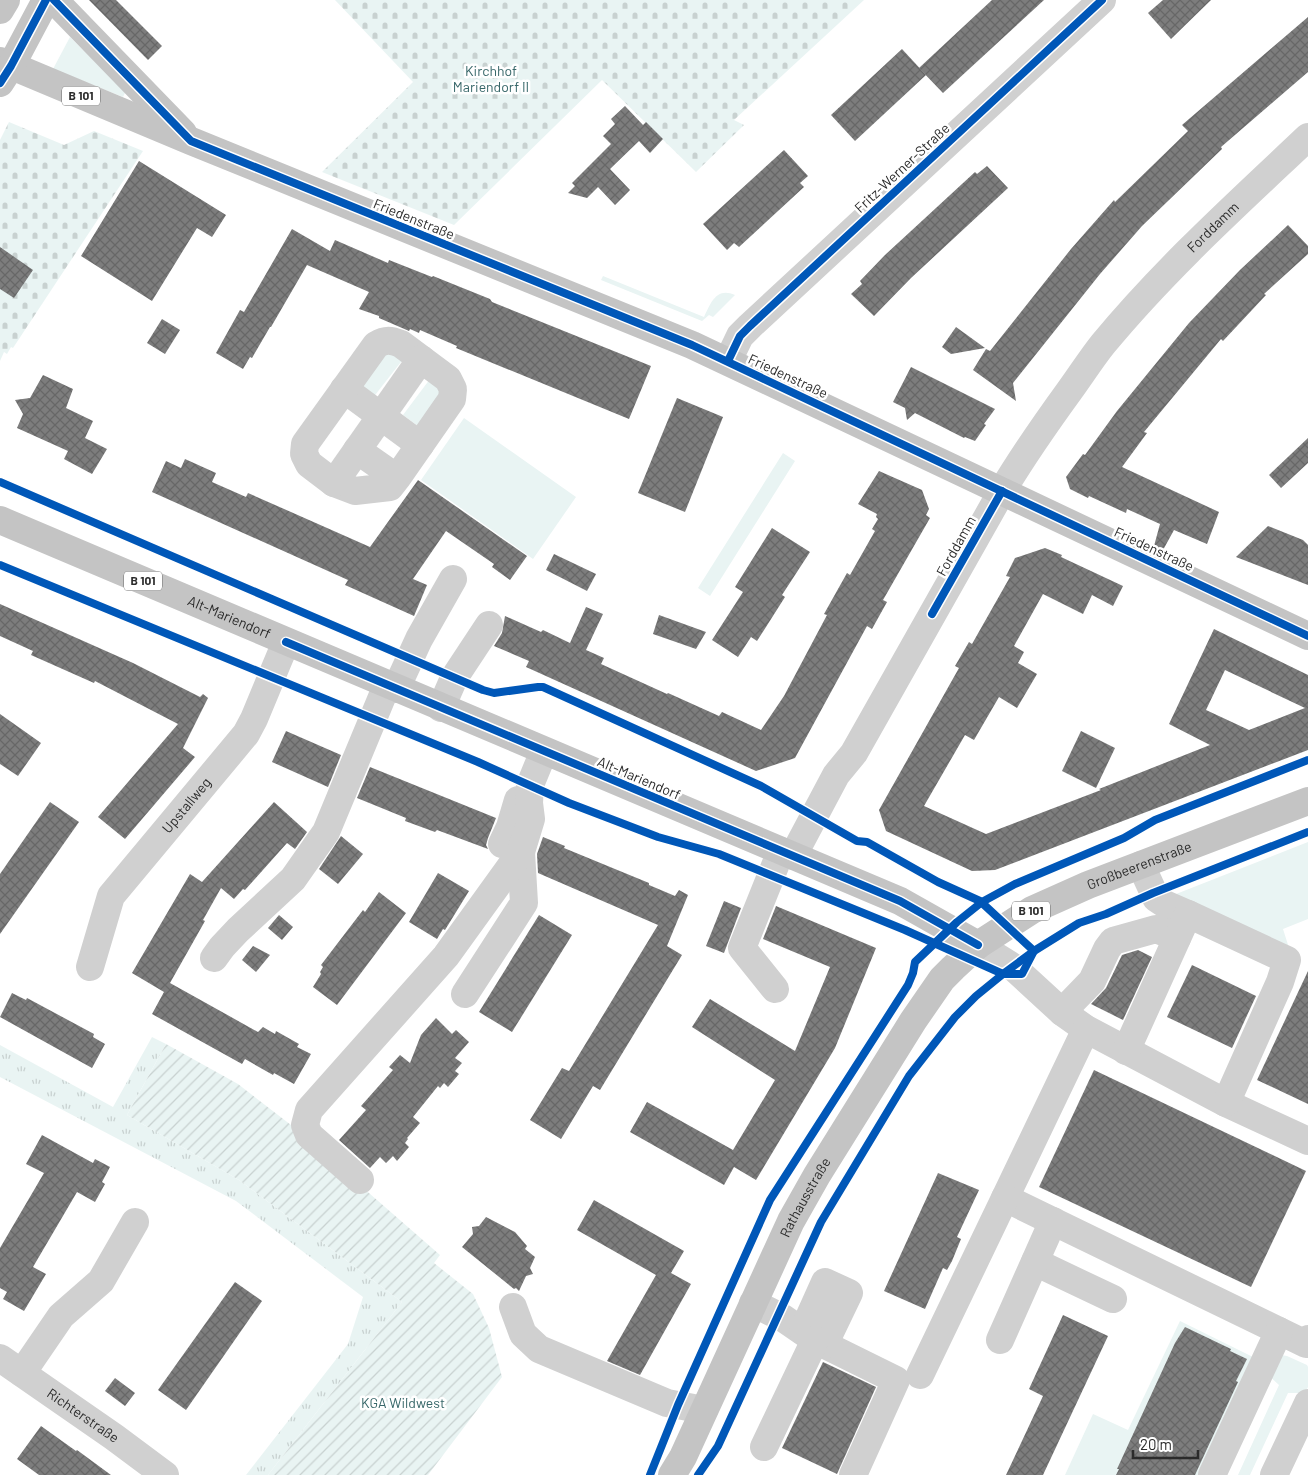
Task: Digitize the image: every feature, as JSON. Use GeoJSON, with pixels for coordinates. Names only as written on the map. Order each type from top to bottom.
{"type":"FeatureCollection","features":[{"type":"Feature","properties":{"kind":"main road"},"geometry":{"type":"LineString","coordinates":[[0,10],[6,0]]}},
{"type":"Feature","properties":{"kind":"main road"},"geometry":{"type":"LineString","coordinates":[[4,70],[46,0]]}},
{"type":"Feature","properties":{"kind":"main road","name":"B 101"},"geometry":{"type":"LineString","coordinates":[[54,0],[191,141]]}},
{"type":"Feature","properties":{"kind":"main road","name":"Friedenstraße"},"geometry":{"type":"LineString","coordinates":[[4,70],[191,141],[692,344],[1308,636]]}},
{"type":"Feature","properties":{"kind":"main road","name":"Alt-Mariendorf"},"geometry":{"type":"LineString","coordinates":[[0,520],[900,901],[978,945]]}},
{"type":"Feature","properties":{"kind":"main road","name":"Großbeerenstraße"},"geometry":{"type":"LineString","coordinates":[[978,945],[1032,910],[1088,885],[1308,801]]}},
{"type":"Feature","properties":{"kind":"main road","name":"Rathausstraße"},"geometry":{"type":"LineString","coordinates":[[682,1469],[704,1410],[791,1221],[817,1175],[913,1021],[942,979],[978,945]]}},
{"type":"Feature","properties":{"kind":"street","name":"Fritz-Werner-Straße"},"geometry":{"type":"LineString","coordinates":[[728,361],[740,336],[750,326],[1102,0]]}},
{"type":"Feature","properties":{"kind":"street","name":"Forddamm"},"geometry":{"type":"LineString","coordinates":[[775,989],[742,948],[787,853],[836,775],[854,753],[1017,465],[1102,345],[1214,225],[1308,137]]}},
{"type":"Feature","properties":{"kind":"street"},"geometry":{"type":"LineString","coordinates":[[384,340],[393,340],[421,360],[448,379],[454,389],[452,399],[390,487],[355,491],[334,483],[309,464],[304,454],[305,444],[376,345],[384,340]]}},
{"type":"Feature","properties":{"kind":"street"},"geometry":{"type":"LineString","coordinates":[[334,483],[421,360]]}},
{"type":"Feature","properties":{"kind":"street"},"geometry":{"type":"LineString","coordinates":[[344,389],[420,445]]}},
{"type":"Feature","properties":{"kind":"street"},"geometry":{"type":"LineString","coordinates":[[357,450],[397,478]]}},
{"type":"Feature","properties":{"kind":"street"},"geometry":{"type":"LineString","coordinates":[[214,958],[238,930],[293,880],[326,832],[391,687],[453,579]]}},
{"type":"Feature","properties":{"kind":"street"},"geometry":{"type":"LineString","coordinates":[[442,708],[454,678],[489,625]]}},
{"type":"Feature","properties":{"kind":"street","name":"Upstallweg"},"geometry":{"type":"LineString","coordinates":[[90,967],[112,896],[246,734],[254,720],[286,642]]}},
{"type":"Feature","properties":{"kind":"street"},"geometry":{"type":"LineString","coordinates":[[360,1180],[309,1135],[305,1125],[309,1110],[446,956],[531,819],[529,803],[530,785],[544,751]]}},
{"type":"Feature","properties":{"kind":"street"},"geometry":{"type":"LineString","coordinates":[[465,994],[524,903],[512,848]]}},
{"type":"Feature","properties":{"kind":"street"},"geometry":{"type":"LineString","coordinates":[[1141,864],[1156,898],[1165,904],[1182,926]]}},
{"type":"Feature","properties":{"kind":"street"},"geometry":{"type":"LineString","coordinates":[[1126,1051],[1182,926]]}},
{"type":"Feature","properties":{"kind":"street"},"geometry":{"type":"LineString","coordinates":[[1062,1012],[1092,981],[1107,949],[1113,941],[1156,929],[1182,926],[1287,960],[1280,982],[1226,1104]]}},
{"type":"Feature","properties":{"kind":"street"},"geometry":{"type":"LineString","coordinates":[[978,945],[1013,966],[1062,1012],[1086,1029],[1226,1104],[1308,1142]]}},
{"type":"Feature","properties":{"kind":"street"},"geometry":{"type":"LineString","coordinates":[[920,1375],[1086,1029]]}},
{"type":"Feature","properties":{"kind":"street"},"geometry":{"type":"LineString","coordinates":[[1005,1198],[1279,1332],[1307,1343]]}},
{"type":"Feature","properties":{"kind":"street"},"geometry":{"type":"LineString","coordinates":[[1000,1340],[1053,1221]]}},
{"type":"Feature","properties":{"kind":"street"},"geometry":{"type":"LineString","coordinates":[[22,1372],[60,1316],[100,1281],[135,1222]]}},
{"type":"Feature","properties":{"kind":"street"},"geometry":{"type":"LineString","coordinates":[[1035,1262],[1113,1299]]}},
{"type":"Feature","properties":{"kind":"street"},"geometry":{"type":"LineString","coordinates":[[753,1303],[783,1318],[814,1339],[896,1380],[853,1475]]}},
{"type":"Feature","properties":{"kind":"street"},"geometry":{"type":"LineString","coordinates":[[513,1307],[523,1334],[539,1349],[667,1403],[704,1410]]}},
{"type":"Feature","properties":{"kind":"street"},"geometry":{"type":"LineString","coordinates":[[1212,1475],[1279,1332]]}},
{"type":"Feature","properties":{"kind":"street"},"geometry":{"type":"LineString","coordinates":[[764,1446],[814,1339]]}},
{"type":"Feature","properties":{"kind":"street","name":"Richterstraße"},"geometry":{"type":"LineString","coordinates":[[0,1358],[165,1475]]}},
{"type":"Feature","properties":{"kind":"street"},"geometry":{"type":"LineString","coordinates":[[1274,1475],[1308,1403]]}},
{"type":"Feature","properties":{"kind":"green space","name":"Kirchhof Mariendorf II"},"geometry":{"type":"Polygon","coordinates":[[[335,0],[864,0],[734,120],[744,125],[696,172],[602,80],[454,225],[322,172],[413,82],[335,0]]]}},
{"type":"Feature","properties":{"kind":"green space"},"geometry":{"type":"Polygon","coordinates":[[[70,37],[122,89],[125,93],[123,97],[53,69],[70,37]]]}},
{"type":"Feature","properties":{"kind":"green space"},"geometry":{"type":"Polygon","coordinates":[[[9,122],[64,145],[94,131],[143,151],[13,348],[11,347],[7,354],[4,352],[0,361],[0,140],[9,122]]]}},
{"type":"Feature","properties":{"kind":"green space"},"geometry":{"type":"Polygon","coordinates":[[[603,276],[704,317],[712,302],[719,295],[728,293],[735,295],[713,317],[709,315],[702,321],[601,280],[603,276]]]}},
{"type":"Feature","properties":{"kind":"green space"},"geometry":{"type":"Polygon","coordinates":[[[390,347],[404,358],[372,399],[358,388],[390,347]]]}},
{"type":"Feature","properties":{"kind":"green space"},"geometry":{"type":"Polygon","coordinates":[[[430,379],[445,390],[418,426],[403,415],[430,379]]]}},
{"type":"Feature","properties":{"kind":"green space"},"geometry":{"type":"Polygon","coordinates":[[[464,418],[576,497],[533,559],[421,480],[464,418]]]}},
{"type":"Feature","properties":{"kind":"green space"},"geometry":{"type":"Polygon","coordinates":[[[783,453],[795,461],[710,596],[698,588],[783,453]]]}},
{"type":"Feature","properties":{"kind":"green space"},"geometry":{"type":"Polygon","coordinates":[[[1308,842],[1308,919],[1283,929],[1289,948],[1171,896],[1308,842]]]}},
{"type":"Feature","properties":{"kind":"green space"},"geometry":{"type":"Polygon","coordinates":[[[152,1037],[166,1044],[127,1115],[239,1180],[402,1302],[268,1475],[246,1475],[348,1344],[363,1297],[236,1201],[0,1077],[0,1045],[113,1107],[152,1037]]]}},
{"type":"Feature","properties":{"kind":"green space","name":"KGA Wildwest"},"geometry":{"type":"Polygon","coordinates":[[[166,1044],[238,1084],[291,1125],[440,1255],[434,1263],[473,1294],[489,1328],[502,1377],[428,1475],[268,1475],[402,1302],[239,1180],[127,1115],[166,1044]]]}},
{"type":"Feature","properties":{"kind":"green space"},"geometry":{"type":"Polygon","coordinates":[[[1180,1321],[1253,1357],[1204,1475],[1065,1475],[1093,1414],[1128,1430],[1180,1321]]]}},
{"type":"Feature","properties":{"kind":"green space"},"geometry":{"type":"Polygon","coordinates":[[[1281,1355],[1307,1365],[1308,1387],[1305,1393],[1288,1393],[1250,1475],[1238,1475],[1279,1385],[1266,1373],[1281,1355]]]}},
{"type":"Feature","properties":{"kind":"building"},"geometry":{"type":"Polygon","coordinates":[[[89,0],[116,0],[162,46],[148,60],[89,0]]]}},
{"type":"Feature","properties":{"kind":"building"},"geometry":{"type":"Polygon","coordinates":[[[992,0],[1044,0],[943,93],[919,68],[992,0]]]}},
{"type":"Feature","properties":{"kind":"building"},"geometry":{"type":"Polygon","coordinates":[[[1163,0],[1211,0],[1171,39],[1148,13],[1163,0]]]}},
{"type":"Feature","properties":{"kind":"building"},"geometry":{"type":"Polygon","coordinates":[[[1308,17],[1308,72],[1221,147],[1222,149],[1142,226],[1100,274],[1013,383],[1016,401],[973,370],[986,349],[990,351],[1071,249],[1114,200],[1115,202],[1188,131],[1182,125],[1308,17]]]}},
{"type":"Feature","properties":{"kind":"building"},"geometry":{"type":"Polygon","coordinates":[[[902,49],[926,75],[855,141],[831,115],[902,49]]]}},
{"type":"Feature","properties":{"kind":"building"},"geometry":{"type":"Polygon","coordinates":[[[625,106],[643,125],[646,122],[663,139],[650,153],[639,141],[610,169],[630,190],[615,205],[598,187],[587,198],[568,193],[575,186],[572,183],[611,144],[603,136],[615,124],[611,119],[625,106]]]}},
{"type":"Feature","properties":{"kind":"building"},"geometry":{"type":"Polygon","coordinates":[[[784,150],[808,176],[800,183],[804,187],[739,247],[734,243],[727,250],[703,224],[784,150]]]}},
{"type":"Feature","properties":{"kind":"building"},"geometry":{"type":"Polygon","coordinates":[[[139,161],[226,215],[212,237],[197,228],[152,301],[81,256],[139,161]]]}},
{"type":"Feature","properties":{"kind":"building"},"geometry":{"type":"Polygon","coordinates":[[[987,166],[1008,188],[911,278],[874,316],[851,294],[862,284],[860,281],[885,255],[975,172],[977,174],[987,166]]]}},
{"type":"Feature","properties":{"kind":"building"},"geometry":{"type":"Polygon","coordinates":[[[1288,225],[1308,246],[1308,254],[1264,294],[1266,295],[1223,341],[1221,339],[1144,432],[1147,433],[1122,467],[1219,512],[1207,544],[1174,530],[1163,550],[1154,546],[1160,524],[1127,509],[1126,513],[1070,489],[1066,477],[1189,323],[1240,270],[1288,225]]]}},
{"type":"Feature","properties":{"kind":"building"},"geometry":{"type":"Polygon","coordinates":[[[292,229],[330,251],[335,240],[388,263],[389,260],[433,276],[490,299],[492,302],[651,366],[629,419],[456,348],[457,346],[420,330],[419,333],[410,329],[409,331],[379,318],[379,316],[359,309],[369,292],[307,265],[252,358],[250,357],[243,369],[216,353],[240,310],[244,312],[292,229]]]}},
{"type":"Feature","properties":{"kind":"building"},"geometry":{"type":"Polygon","coordinates":[[[0,247],[33,270],[14,298],[0,289],[0,247]]]}},
{"type":"Feature","properties":{"kind":"building"},"geometry":{"type":"Polygon","coordinates":[[[162,319],[180,330],[165,354],[147,343],[162,319]]]}},
{"type":"Feature","properties":{"kind":"building"},"geometry":{"type":"Polygon","coordinates":[[[956,327],[985,348],[951,354],[942,347],[956,327]]]}},
{"type":"Feature","properties":{"kind":"building"},"geometry":{"type":"Polygon","coordinates":[[[911,367],[995,409],[975,441],[964,438],[915,413],[907,420],[905,408],[893,402],[911,367]]]}},
{"type":"Feature","properties":{"kind":"building"},"geometry":{"type":"Polygon","coordinates":[[[43,375],[73,389],[66,408],[93,421],[85,438],[107,449],[92,474],[64,459],[68,451],[17,428],[23,414],[15,400],[30,398],[43,375]]]}},
{"type":"Feature","properties":{"kind":"building"},"geometry":{"type":"Polygon","coordinates":[[[677,398],[723,417],[685,512],[638,493],[677,398]]]}},
{"type":"Feature","properties":{"kind":"building"},"geometry":{"type":"Polygon","coordinates":[[[1308,438],[1308,463],[1281,488],[1269,475],[1308,438]]]}},
{"type":"Feature","properties":{"kind":"building"},"geometry":{"type":"Polygon","coordinates":[[[185,459],[216,473],[212,482],[246,497],[248,493],[370,547],[418,480],[527,556],[510,580],[492,567],[494,564],[446,531],[413,579],[427,585],[414,616],[345,585],[348,580],[152,492],[166,461],[181,468],[185,459]]]}},
{"type":"Feature","properties":{"kind":"building"},"geometry":{"type":"Polygon","coordinates":[[[879,471],[922,490],[929,509],[926,515],[930,518],[883,600],[887,602],[872,629],[867,626],[795,758],[756,771],[526,667],[529,661],[494,646],[502,633],[505,616],[541,632],[543,630],[570,643],[586,607],[603,614],[586,650],[604,658],[601,664],[719,716],[722,712],[761,730],[784,696],[827,615],[824,614],[847,573],[850,575],[875,531],[872,529],[878,519],[876,517],[877,514],[858,504],[879,471]]]}},
{"type":"Feature","properties":{"kind":"building"},"geometry":{"type":"Polygon","coordinates":[[[1268,526],[1303,540],[1308,545],[1308,585],[1236,557],[1268,526]]]}},
{"type":"Feature","properties":{"kind":"building"},"geometry":{"type":"Polygon","coordinates":[[[772,528],[810,552],[782,595],[785,597],[757,641],[751,637],[738,657],[712,640],[743,592],[735,587],[772,528]]]}},
{"type":"Feature","properties":{"kind":"building"},"geometry":{"type":"Polygon","coordinates":[[[1045,548],[1123,586],[1113,606],[1092,595],[1083,614],[1043,594],[1014,646],[1024,652],[1018,663],[1037,674],[1017,708],[999,697],[974,740],[965,735],[924,806],[986,834],[1101,790],[1099,789],[1210,745],[1169,724],[1214,629],[1308,675],[1308,750],[995,870],[972,871],[886,831],[879,810],[959,668],[955,666],[969,642],[972,644],[1010,577],[1006,576],[1015,558],[1045,548]],[[1225,670],[1206,710],[1249,730],[1305,708],[1225,670]]]}},
{"type":"Feature","properties":{"kind":"building"},"geometry":{"type":"Polygon","coordinates":[[[554,554],[596,574],[587,591],[546,570],[554,554]]]}},
{"type":"Feature","properties":{"kind":"building"},"geometry":{"type":"Polygon","coordinates":[[[0,604],[133,663],[200,697],[203,694],[208,698],[183,748],[195,757],[125,839],[98,817],[178,724],[95,681],[94,683],[31,655],[33,651],[0,636],[0,604]]]}},
{"type":"Feature","properties":{"kind":"building"},"geometry":{"type":"Polygon","coordinates":[[[659,615],[706,632],[696,649],[653,634],[659,615]]]}},
{"type":"Feature","properties":{"kind":"building"},"geometry":{"type":"Polygon","coordinates":[[[0,714],[41,743],[18,776],[0,764],[0,714]]]}},
{"type":"Feature","properties":{"kind":"building"},"geometry":{"type":"Polygon","coordinates":[[[286,731],[341,755],[328,787],[272,762],[286,731]]]}},
{"type":"Feature","properties":{"kind":"building"},"geometry":{"type":"Polygon","coordinates":[[[1081,731],[1115,748],[1096,788],[1062,771],[1081,731]]]}},
{"type":"Feature","properties":{"kind":"building"},"geometry":{"type":"Polygon","coordinates":[[[370,767],[496,818],[486,845],[488,849],[437,830],[435,832],[405,821],[406,818],[357,798],[370,767]]]}},
{"type":"Feature","properties":{"kind":"building"},"geometry":{"type":"Polygon","coordinates":[[[50,802],[79,822],[0,934],[0,874],[50,802]]]}},
{"type":"Feature","properties":{"kind":"building"},"geometry":{"type":"Polygon","coordinates":[[[274,802],[307,832],[295,849],[287,843],[245,890],[243,889],[234,899],[221,888],[203,920],[205,921],[170,983],[258,1032],[263,1027],[275,1034],[276,1031],[299,1044],[297,1047],[311,1054],[294,1084],[274,1073],[273,1075],[245,1059],[242,1064],[152,1014],[164,992],[132,973],[190,874],[202,882],[274,802]]]}},
{"type":"Feature","properties":{"kind":"building"},"geometry":{"type":"Polygon","coordinates":[[[341,836],[363,854],[338,884],[319,869],[341,836]]]}},
{"type":"Feature","properties":{"kind":"building"},"geometry":{"type":"Polygon","coordinates":[[[543,837],[675,896],[679,890],[688,895],[667,946],[682,955],[600,1090],[593,1086],[561,1139],[530,1120],[562,1068],[569,1071],[658,925],[538,873],[537,854],[543,837]]]}},
{"type":"Feature","properties":{"kind":"building"},"geometry":{"type":"Polygon","coordinates":[[[438,873],[469,891],[445,930],[443,929],[437,939],[409,922],[438,873]]]}},
{"type":"Feature","properties":{"kind":"building"},"geometry":{"type":"Polygon","coordinates":[[[379,892],[406,913],[337,1005],[313,987],[321,974],[320,972],[323,967],[321,965],[379,892]]]}},
{"type":"Feature","properties":{"kind":"building"},"geometry":{"type":"Polygon","coordinates":[[[724,901],[741,908],[724,953],[706,946],[724,901]]]}},
{"type":"Feature","properties":{"kind":"building"},"geometry":{"type":"Polygon","coordinates":[[[776,906],[876,948],[835,1048],[756,1180],[734,1167],[724,1185],[630,1132],[647,1102],[733,1150],[775,1080],[692,1027],[710,999],[795,1051],[830,967],[763,939],[776,906]]]}},
{"type":"Feature","properties":{"kind":"building"},"geometry":{"type":"Polygon","coordinates":[[[279,915],[293,927],[282,940],[268,928],[279,915]]]}},
{"type":"Feature","properties":{"kind":"building"},"geometry":{"type":"Polygon","coordinates":[[[539,915],[572,935],[512,1032],[479,1012],[539,915]]]}},
{"type":"Feature","properties":{"kind":"building"},"geometry":{"type":"Polygon","coordinates":[[[253,946],[270,955],[256,972],[242,960],[253,946]]]}},
{"type":"Feature","properties":{"kind":"building"},"geometry":{"type":"Polygon","coordinates":[[[1138,950],[1152,957],[1123,1020],[1091,1004],[1106,988],[1122,955],[1138,950]]]}},
{"type":"Feature","properties":{"kind":"building"},"geometry":{"type":"Polygon","coordinates":[[[1192,965],[1256,996],[1232,1048],[1167,1017],[1192,965]]]}},
{"type":"Feature","properties":{"kind":"building"},"geometry":{"type":"Polygon","coordinates":[[[1308,971],[1308,1104],[1257,1080],[1308,971]]]}},
{"type":"Feature","properties":{"kind":"building"},"geometry":{"type":"Polygon","coordinates":[[[12,993],[26,1000],[27,998],[94,1034],[93,1037],[105,1044],[92,1068],[0,1017],[12,993]]]}},
{"type":"Feature","properties":{"kind":"building"},"geometry":{"type":"Polygon","coordinates":[[[436,1018],[452,1034],[456,1030],[469,1042],[455,1058],[462,1063],[455,1071],[459,1074],[448,1087],[444,1083],[440,1088],[438,1086],[413,1117],[420,1123],[407,1138],[405,1143],[409,1147],[397,1161],[393,1156],[386,1163],[380,1157],[370,1168],[339,1140],[366,1110],[361,1106],[393,1070],[389,1067],[400,1055],[410,1063],[421,1035],[436,1018]]]}},
{"type":"Feature","properties":{"kind":"building"},"geometry":{"type":"Polygon","coordinates":[[[1094,1070],[1306,1171],[1251,1287],[1039,1187],[1094,1070]]]}},
{"type":"Feature","properties":{"kind":"building"},"geometry":{"type":"Polygon","coordinates":[[[42,1135],[93,1163],[95,1159],[110,1167],[102,1182],[105,1184],[95,1202],[77,1192],[33,1267],[46,1274],[24,1311],[3,1299],[7,1292],[0,1288],[0,1248],[44,1173],[26,1164],[42,1135]]]}},
{"type":"Feature","properties":{"kind":"building"},"geometry":{"type":"Polygon","coordinates":[[[938,1173],[979,1190],[957,1237],[961,1239],[952,1261],[947,1270],[943,1268],[925,1309],[884,1291],[938,1173]]]}},
{"type":"Feature","properties":{"kind":"building"},"geometry":{"type":"Polygon","coordinates":[[[594,1200],[684,1251],[671,1273],[691,1284],[640,1375],[607,1361],[656,1275],[577,1230],[594,1200]]]}},
{"type":"Feature","properties":{"kind":"building"},"geometry":{"type":"Polygon","coordinates":[[[486,1217],[515,1232],[527,1246],[525,1249],[535,1257],[530,1268],[533,1274],[526,1276],[519,1291],[462,1247],[473,1234],[472,1227],[479,1226],[486,1217]]]}},
{"type":"Feature","properties":{"kind":"building"},"geometry":{"type":"Polygon","coordinates":[[[235,1282],[262,1301],[186,1410],[158,1390],[235,1282]]]}},
{"type":"Feature","properties":{"kind":"building"},"geometry":{"type":"Polygon","coordinates":[[[1063,1315],[1108,1336],[1043,1475],[1006,1475],[1043,1396],[1029,1389],[1063,1315]]]}},
{"type":"Feature","properties":{"kind":"building"},"geometry":{"type":"Polygon","coordinates":[[[1185,1327],[1231,1349],[1230,1351],[1247,1359],[1195,1475],[1116,1475],[1119,1469],[1117,1469],[1175,1343],[1185,1327]]]}},
{"type":"Feature","properties":{"kind":"building"},"geometry":{"type":"Polygon","coordinates":[[[823,1362],[876,1387],[837,1474],[782,1448],[823,1362]]]}},
{"type":"Feature","properties":{"kind":"building"},"geometry":{"type":"Polygon","coordinates":[[[115,1378],[135,1393],[125,1406],[105,1391],[115,1378]]]}},
{"type":"Feature","properties":{"kind":"building"},"geometry":{"type":"Polygon","coordinates":[[[41,1426],[111,1475],[39,1475],[17,1459],[41,1426]]]}},
{"type":"Feature","properties":{"kind":"cycle path"},"geometry":{"type":"LineString","coordinates":[[0,83],[46,0]]}},
{"type":"Feature","properties":{"kind":"cycle path"},"geometry":{"type":"LineString","coordinates":[[54,0],[191,141],[692,345],[1308,636]]}},
{"type":"Feature","properties":{"kind":"cycle path"},"geometry":{"type":"LineString","coordinates":[[728,361],[740,336],[750,326],[1102,0]]}},
{"type":"Feature","properties":{"kind":"cycle path"},"geometry":{"type":"LineString","coordinates":[[0,482],[483,690],[494,693],[543,687],[761,786],[857,841],[867,842],[938,882],[980,901],[1034,951],[1022,974],[1003,974],[905,930],[719,854],[658,837],[569,803],[478,762],[0,565]]}},
{"type":"Feature","properties":{"kind":"cycle path"},"geometry":{"type":"LineString","coordinates":[[932,614],[1002,491]]}},
{"type":"Feature","properties":{"kind":"cycle path"},"geometry":{"type":"LineString","coordinates":[[286,642],[900,901],[978,945]]}},
{"type":"Feature","properties":{"kind":"cycle path"},"geometry":{"type":"LineString","coordinates":[[650,1475],[678,1405],[770,1200],[908,985],[915,962],[957,922],[982,902],[1015,884],[1124,838],[1155,820],[1308,760]]}},
{"type":"Feature","properties":{"kind":"cycle path"},"geometry":{"type":"LineString","coordinates":[[698,1475],[718,1446],[821,1222],[909,1076],[955,1017],[976,996],[1003,974],[1034,951],[1079,923],[1106,914],[1153,893],[1308,832]]}}]}
